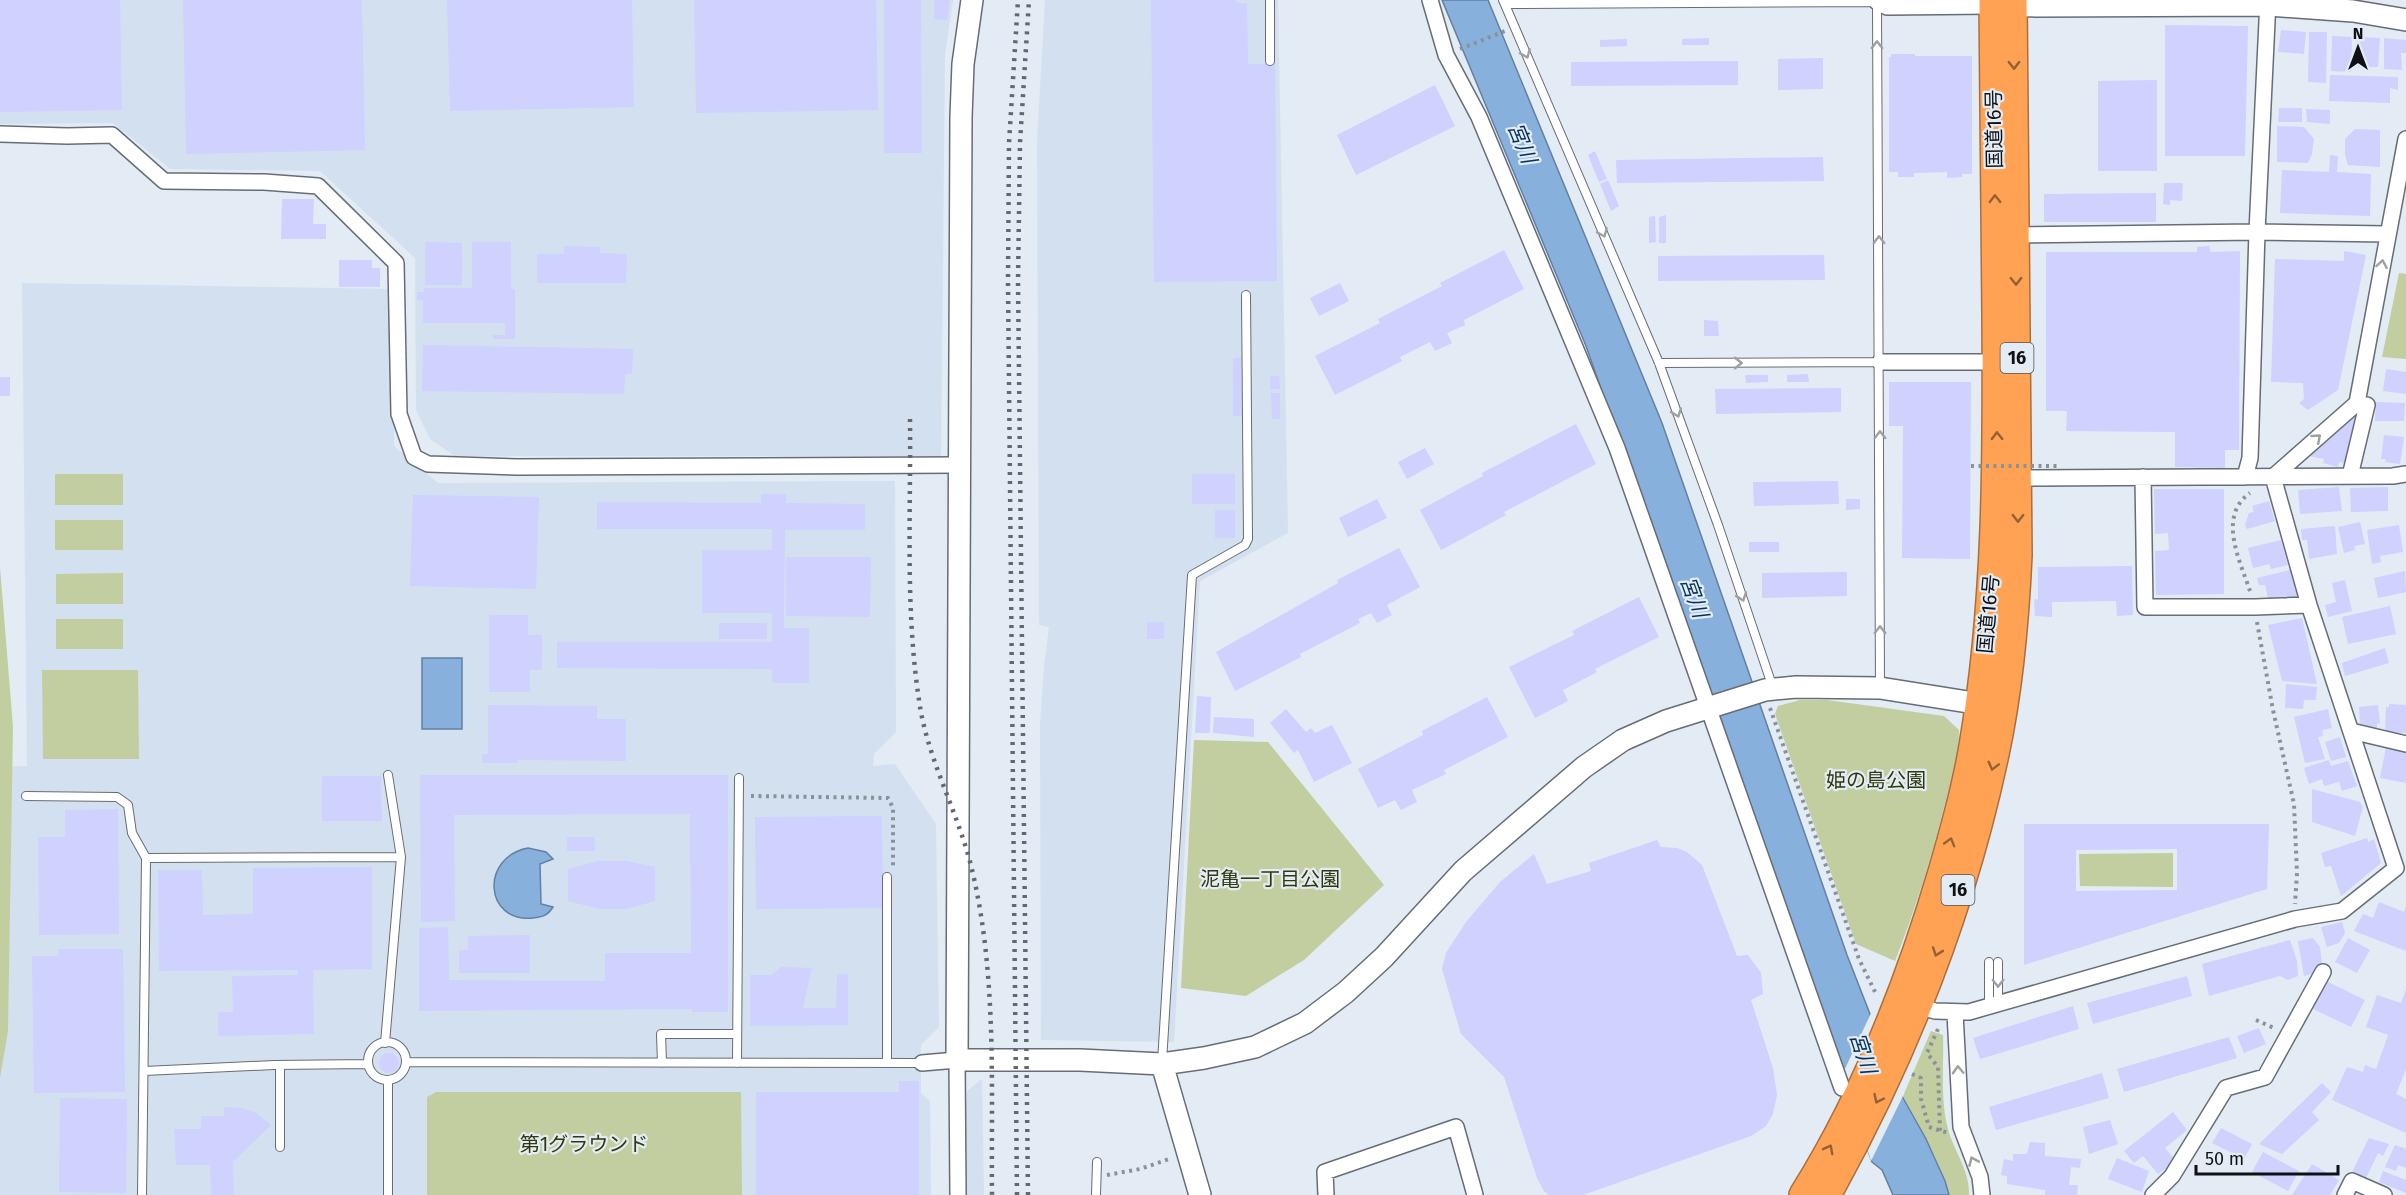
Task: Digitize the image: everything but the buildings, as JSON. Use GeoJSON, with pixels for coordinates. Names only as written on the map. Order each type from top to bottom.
{"type":"FeatureCollection","features":[{"type":"Feature","properties":{"kind":"highway","name":"国道16号"},"geometry":{"type":"LineString","coordinates":[[1803,1195],[1847,1096],[1884,1036],[1904,986],[1956,824],[1973,748],[1991,706],[2016,597],[2019,478],[2016,235],[2003,3]]}},
{"type":"Feature","properties":{"kind":"highway","name":"国道16号"},"geometry":{"type":"LineString","coordinates":[[1827,1195],[1900,1068],[1977,828],[1996,753],[1991,706],[2003,3]]}},
{"type":"Feature","properties":{"kind":"street"},"geometry":{"type":"LineString","coordinates":[[958,1195],[961,117],[963,64],[972,0]]}},
{"type":"Feature","properties":{"kind":"street"},"geometry":{"type":"LineString","coordinates":[[1430,0],[1446,55],[1479,117],[1617,448],[1847,1096]]}},
{"type":"Feature","properties":{"kind":"street"},"geometry":{"type":"LineString","coordinates":[[1877,1],[1887,7],[2003,3],[2268,2],[2353,11],[2406,20]]}},
{"type":"Feature","properties":{"kind":"street"},"geometry":{"type":"LineString","coordinates":[[2245,477],[2250,458],[2257,232],[2268,2]]}},
{"type":"Feature","properties":{"kind":"street"},"geometry":{"type":"LineString","coordinates":[[0,134],[112,135],[164,181],[318,186],[396,263],[399,414],[414,457],[428,464],[517,467],[959,465]]}},
{"type":"Feature","properties":{"kind":"street"},"geometry":{"type":"LineString","coordinates":[[2273,477],[2357,403],[2387,234],[2402,181],[2406,139]]}},
{"type":"Feature","properties":{"kind":"street"},"geometry":{"type":"LineString","coordinates":[[2016,235],[2257,232],[2387,234]]}},
{"type":"Feature","properties":{"kind":"street"},"geometry":{"type":"LineString","coordinates":[[1880,362],[1996,362]]}},
{"type":"Feature","properties":{"kind":"street"},"geometry":{"type":"LineString","coordinates":[[2349,476],[2367,405]]}},
{"type":"Feature","properties":{"kind":"street"},"geometry":{"type":"LineString","coordinates":[[2019,478],[2393,476],[2406,474]]}},
{"type":"Feature","properties":{"kind":"street"},"geometry":{"type":"LineString","coordinates":[[2143,477],[2145,607],[2255,608],[2309,605]]}},
{"type":"Feature","properties":{"kind":"street"},"geometry":{"type":"LineString","coordinates":[[1919,1006],[1935,1011],[1955,1013],[1994,1005],[2295,919],[2342,911],[2401,870],[2350,730],[2309,605],[2273,477]]}},
{"type":"Feature","properties":{"kind":"street"},"geometry":{"type":"LineString","coordinates":[[922,1063],[957,1060],[1080,1060],[1162,1064],[1255,1047],[1305,1023],[1346,992],[1384,957],[1463,871],[1584,767],[1623,740],[1666,721],[1710,706],[1766,690],[1796,687],[1880,688],[1991,706]]}},
{"type":"Feature","properties":{"kind":"street"},"geometry":{"type":"LineString","coordinates":[[2350,730],[2406,744]]}},
{"type":"Feature","properties":{"kind":"street"},"geometry":{"type":"LineString","coordinates":[[2153,1195],[2172,1176],[2226,1088],[2265,1077],[2323,972]]}},
{"type":"Feature","properties":{"kind":"street"},"geometry":{"type":"LineString","coordinates":[[1955,1013],[1961,1127],[1980,1177],[1982,1195]]}},
{"type":"Feature","properties":{"kind":"street"},"geometry":{"type":"LineString","coordinates":[[1162,1064],[1200,1195]]}},
{"type":"Feature","properties":{"kind":"street"},"geometry":{"type":"LineString","coordinates":[[1326,1195],[1325,1172],[1456,1127],[1475,1195]]}},
{"type":"Feature","properties":{"kind":"street"},"geometry":{"type":"LineString","coordinates":[[2345,1195],[2352,1181],[2384,1195]]}},
{"type":"Feature","properties":{"kind":"lane"},"geometry":{"type":"LineString","coordinates":[[1270,0],[1270,61]]}},
{"type":"Feature","properties":{"kind":"lane"},"geometry":{"type":"LineString","coordinates":[[1766,690],[1718,525],[1659,363],[1504,2],[1877,1],[1880,688]]}},
{"type":"Feature","properties":{"kind":"lane"},"geometry":{"type":"LineString","coordinates":[[1162,1064],[1192,575],[1245,545],[1248,539],[1246,296]]}},
{"type":"Feature","properties":{"kind":"lane"},"geometry":{"type":"LineString","coordinates":[[1659,363],[1880,362]]}},
{"type":"Feature","properties":{"kind":"lane"},"geometry":{"type":"LineString","coordinates":[[385,1042],[401,857],[388,775]]}},
{"type":"Feature","properties":{"kind":"lane"},"geometry":{"type":"LineString","coordinates":[[737,1063],[739,778]]}},
{"type":"Feature","properties":{"kind":"lane"},"geometry":{"type":"LineString","coordinates":[[26,795],[117,797],[128,805],[132,833],[146,858],[142,1195]]}},
{"type":"Feature","properties":{"kind":"lane"},"geometry":{"type":"LineString","coordinates":[[146,858],[401,857]]}},
{"type":"Feature","properties":{"kind":"lane"},"geometry":{"type":"LineString","coordinates":[[887,877],[887,1063]]}},
{"type":"Feature","properties":{"kind":"lane"},"geometry":{"type":"LineString","coordinates":[[1989,962],[1994,1005]]}},
{"type":"Feature","properties":{"kind":"lane"},"geometry":{"type":"LineString","coordinates":[[1994,1005],[1998,962]]}},
{"type":"Feature","properties":{"kind":"lane"},"geometry":{"type":"LineString","coordinates":[[662,1063],[661,1034],[737,1034]]}},
{"type":"Feature","properties":{"kind":"lane"},"geometry":{"type":"LineString","coordinates":[[385,1042],[402,1050],[406,1062],[402,1073],[397,1078],[388,1080],[374,1075],[368,1064],[370,1052],[374,1047],[385,1042]]}},
{"type":"Feature","properties":{"kind":"lane"},"geometry":{"type":"LineString","coordinates":[[406,1062],[922,1063]]}},
{"type":"Feature","properties":{"kind":"lane"},"geometry":{"type":"LineString","coordinates":[[144,1071],[368,1064]]}},
{"type":"Feature","properties":{"kind":"lane"},"geometry":{"type":"LineString","coordinates":[[280,1065],[280,1147]]}},
{"type":"Feature","properties":{"kind":"lane"},"geometry":{"type":"LineString","coordinates":[[388,1080],[388,1195]]}},
{"type":"Feature","properties":{"kind":"lane"},"geometry":{"type":"LineString","coordinates":[[1096,1195],[1097,1162]]}},
{"type":"Feature","properties":{"kind":"path"},"geometry":{"type":"LineString","coordinates":[[1446,55],[1514,27]]}},
{"type":"Feature","properties":{"kind":"path"},"geometry":{"type":"LineString","coordinates":[[1971,465],[2059,465]]}},
{"type":"Feature","properties":{"kind":"path"},"geometry":{"type":"LineString","coordinates":[[2273,477],[2246,496],[2234,514],[2232,533],[2255,608],[2273,710],[2294,804],[2297,873],[2295,919]]}},
{"type":"Feature","properties":{"kind":"path"},"geometry":{"type":"LineString","coordinates":[[1766,690],[1858,959],[1881,1004]]}},
{"type":"Feature","properties":{"kind":"path"},"geometry":{"type":"LineString","coordinates":[[738,796],[881,796],[891,801],[893,818]]}},
{"type":"Feature","properties":{"kind":"path"},"geometry":{"type":"LineString","coordinates":[[1938,1029],[1927,1053],[1938,1068],[1940,1131]]}},
{"type":"Feature","properties":{"kind":"path"},"geometry":{"type":"LineString","coordinates":[[1900,1068],[1921,1078],[1921,1099],[1929,1127]]}},
{"type":"Feature","properties":{"kind":"path"},"geometry":{"type":"LineString","coordinates":[[1097,1177],[1140,1169],[1186,1152]]}},
{"type":"Feature","properties":{"kind":"shaded area"},"geometry":{"type":"Polygon","coordinates":[[[0,0],[953,0],[945,55],[941,456],[455,456],[430,439],[416,410],[415,258],[320,171],[170,169],[113,123],[0,124],[0,0]]]}},
{"type":"Feature","properties":{"kind":"shaded area"},"geometry":{"type":"Polygon","coordinates":[[[1045,0],[1278,0],[1288,533],[1200,581],[1174,1042],[1041,1040],[1040,723],[1049,627],[1039,625],[1037,143],[1045,0]]]}},
{"type":"Feature","properties":{"kind":"shaded area"},"geometry":{"type":"Polygon","coordinates":[[[22,283],[394,289],[394,446],[438,483],[895,481],[896,732],[874,754],[873,766],[895,764],[936,824],[939,1027],[921,1045],[921,1093],[930,1101],[931,1195],[0,1195],[0,767],[27,766],[22,283]]]}},
{"type":"Feature","properties":{"kind":"shaded area"},"geometry":{"type":"Polygon","coordinates":[[[982,1079],[984,1195],[966,1195],[967,1091],[982,1079]]]}},
{"type":"Feature","properties":{"kind":"green space"},"geometry":{"type":"Polygon","coordinates":[[[2399,273],[2406,274],[2406,359],[2382,357],[2399,273]]]}},
{"type":"Feature","properties":{"kind":"green space"},"geometry":{"type":"Polygon","coordinates":[[[55,474],[123,474],[123,505],[55,505],[55,474]]]}},
{"type":"Feature","properties":{"kind":"green space"},"geometry":{"type":"Polygon","coordinates":[[[55,520],[123,520],[123,550],[55,550],[55,520]]]}},
{"type":"Feature","properties":{"kind":"green space"},"geometry":{"type":"Polygon","coordinates":[[[0,567],[13,727],[8,1031],[0,1078],[0,567]]]}},
{"type":"Feature","properties":{"kind":"green space"},"geometry":{"type":"Polygon","coordinates":[[[123,573],[123,604],[56,604],[56,574],[123,573]]]}},
{"type":"Feature","properties":{"kind":"green space"},"geometry":{"type":"Polygon","coordinates":[[[56,619],[123,619],[123,649],[56,649],[56,619]]]}},
{"type":"Feature","properties":{"kind":"green space"},"geometry":{"type":"Polygon","coordinates":[[[42,670],[138,670],[139,759],[43,759],[42,670]]]}},
{"type":"Feature","properties":{"kind":"green space","name":"姫の島公園"},"geometry":{"type":"Polygon","coordinates":[[[1800,700],[1827,700],[1944,716],[1959,730],[1954,769],[1934,846],[1895,961],[1856,944],[1775,714],[1778,706],[1800,700]]]}},
{"type":"Feature","properties":{"kind":"green space","name":"泥亀一丁目公園"},"geometry":{"type":"Polygon","coordinates":[[[1194,740],[1268,742],[1384,885],[1304,960],[1246,996],[1181,988],[1194,740]]]}},
{"type":"Feature","properties":{"kind":"green space"},"geometry":{"type":"Polygon","coordinates":[[[2173,853],[2173,887],[2080,886],[2079,854],[2173,853]]]}},
{"type":"Feature","properties":{"kind":"green space"},"geometry":{"type":"Polygon","coordinates":[[[1931,1031],[1943,1035],[1943,1094],[1946,1118],[1948,1129],[1967,1177],[1969,1195],[1949,1195],[1935,1157],[1903,1096],[1931,1031]]]}},
{"type":"Feature","properties":{"kind":"green space","name":"第1グラウンド"},"geometry":{"type":"Polygon","coordinates":[[[436,1092],[741,1092],[742,1195],[427,1195],[427,1097],[436,1092]]]}},
{"type":"Feature","properties":{"kind":"water","name":"宮川"},"geometry":{"type":"Polygon","coordinates":[[[1442,0],[1488,0],[1662,423],[1847,955],[1902,1096],[1926,1139],[1949,1195],[1893,1195],[1882,1170],[1872,1162],[1586,346],[1442,0]]]}},
{"type":"Feature","properties":{"kind":"water"},"geometry":{"type":"Polygon","coordinates":[[[422,658],[462,658],[462,729],[422,729],[422,658]]]}},
{"type":"Feature","properties":{"kind":"water"},"geometry":{"type":"Polygon","coordinates":[[[528,848],[546,852],[553,859],[540,864],[541,904],[553,907],[545,915],[533,918],[517,917],[505,910],[497,900],[494,888],[496,875],[502,863],[512,854],[528,848]]]}},
{"type":"Feature","properties":{"kind":"pier"},"geometry":{"type":"Polygon","coordinates":[[[1872,1011],[1904,1094],[1871,1161],[1843,1073],[1872,1011]]]}},
{"type":"Feature","properties":{"kind":"railway"},"geometry":{"type":"LineString","coordinates":[[1017,1195],[1008,281],[1009,143],[1018,0]]}},
{"type":"Feature","properties":{"kind":"railway"},"geometry":{"type":"LineString","coordinates":[[1028,1195],[1018,281],[1020,143],[1029,0]]}},
{"type":"Feature","properties":{"kind":"railway"},"geometry":{"type":"LineString","coordinates":[[910,419],[910,595],[915,665],[923,722],[967,852],[981,913],[991,1034],[992,1195]]}}]}
